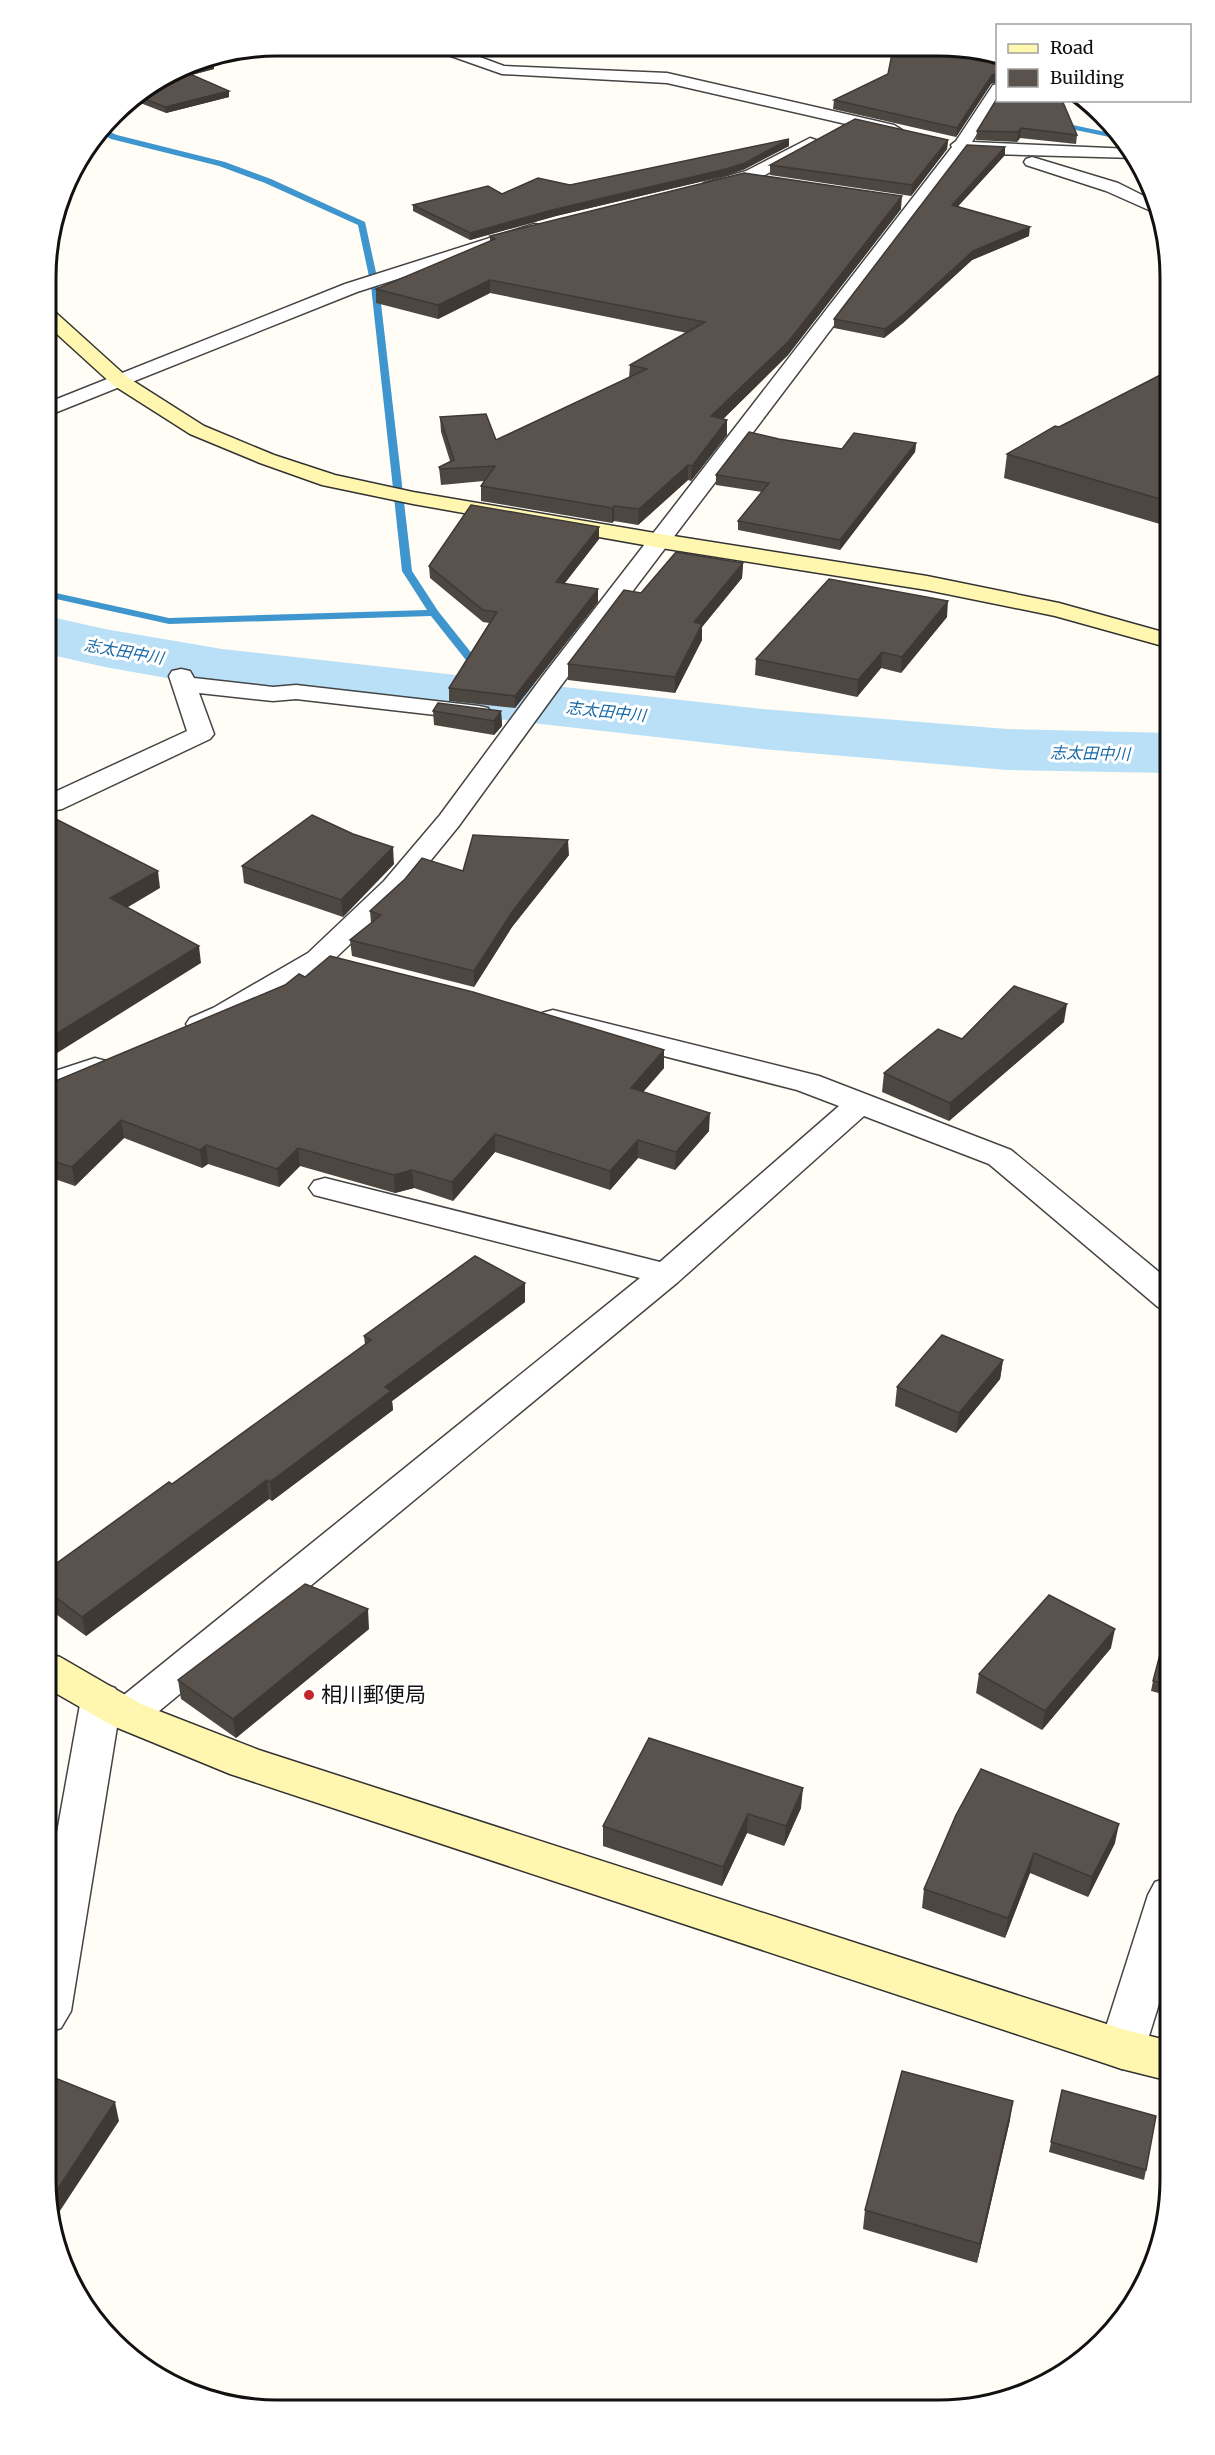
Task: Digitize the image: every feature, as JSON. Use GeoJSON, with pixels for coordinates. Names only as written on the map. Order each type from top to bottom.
{"type":"FeatureCollection","features":[{"type":"Feature","properties":{"kind":"street"},"geometry":{"type":"LineString","coordinates":[[464,56],[502,70],[667,78],[906,133]]}},
{"type":"Feature","properties":{"kind":"street"},"geometry":{"type":"LineString","coordinates":[[182,1033],[223,1014],[318,959],[394,887],[449,821],[551,682],[961,146],[996,91]]}},
{"type":"Feature","properties":{"kind":"street"},"geometry":{"type":"LineString","coordinates":[[697,190],[743,178],[852,121]]}},
{"type":"Feature","properties":{"kind":"street"},"geometry":{"type":"LineString","coordinates":[[939,141],[990,149],[1122,154]]}},
{"type":"Feature","properties":{"kind":"street"},"geometry":{"type":"LineString","coordinates":[[990,149],[1112,187],[1148,205]]}},
{"type":"Feature","properties":{"kind":"street"},"geometry":{"type":"LineString","coordinates":[[743,178],[778,183]]}},
{"type":"Feature","properties":{"kind":"street"},"geometry":{"type":"LineString","coordinates":[[894,200],[917,204]]}},
{"type":"Feature","properties":{"kind":"street"},"geometry":{"type":"LineString","coordinates":[[56,406],[351,288],[495,239],[550,224]]}},
{"type":"Feature","properties":{"kind":"street"},"geometry":{"type":"LineString","coordinates":[[56,323],[120,381],[197,430],[267,459],[330,480],[412,498],[661,541],[927,583],[1059,610],[1160,638]]}},
{"type":"Feature","properties":{"kind":"street"},"geometry":{"type":"LineString","coordinates":[[56,802],[201,734],[182,680],[273,694],[296,692],[528,716]]}},
{"type":"Feature","properties":{"kind":"street"},"geometry":{"type":"LineString","coordinates":[[318,959],[352,968]]}},
{"type":"Feature","properties":{"kind":"street"},"geometry":{"type":"LineString","coordinates":[[523,1011],[808,1083],[1000,1157],[1160,1291]]}},
{"type":"Feature","properties":{"kind":"street"},"geometry":{"type":"LineString","coordinates":[[56,1081],[119,1059]]}},
{"type":"Feature","properties":{"kind":"street"},"geometry":{"type":"LineString","coordinates":[[56,1974],[114,1707],[666,1274],[860,1104]]}},
{"type":"Feature","properties":{"kind":"street"},"geometry":{"type":"LineString","coordinates":[[325,1188],[666,1274]]}},
{"type":"Feature","properties":{"kind":"street"},"geometry":{"type":"LineString","coordinates":[[56,1674],[114,1707],[245,1761],[1122,2049],[1160,2058]]}},
{"type":"Feature","properties":{"kind":"street"},"geometry":{"type":"LineString","coordinates":[[1122,2049],[1160,1927]]}},
{"type":"Feature","properties":{"kind":"building"},"geometry":{"type":"Polygon","coordinates":[[[892,56],[968,57],[996,63],[996,74],[992,75],[957,128],[834,100],[888,74],[892,56]]]}},
{"type":"Feature","properties":{"kind":"building"},"geometry":{"type":"Polygon","coordinates":[[[189,74],[229,91],[165,107],[145,99],[189,74]]]}},
{"type":"Feature","properties":{"kind":"building"},"geometry":{"type":"Polygon","coordinates":[[[996,100],[1063,102],[1077,135],[1021,128],[1018,132],[977,131],[996,100]]]}},
{"type":"Feature","properties":{"kind":"building"},"geometry":{"type":"Polygon","coordinates":[[[855,119],[948,140],[912,185],[770,165],[855,119]]]}},
{"type":"Feature","properties":{"kind":"building"},"geometry":{"type":"Polygon","coordinates":[[[789,139],[745,163],[726,169],[556,209],[470,233],[413,205],[488,186],[502,194],[538,178],[570,185],[789,139]]]}},
{"type":"Feature","properties":{"kind":"building"},"geometry":{"type":"Polygon","coordinates":[[[967,145],[1005,147],[952,205],[1030,227],[973,251],[885,329],[834,319],[967,145]]]}},
{"type":"Feature","properties":{"kind":"building"},"geometry":{"type":"Polygon","coordinates":[[[744,173],[902,196],[789,341],[711,416],[727,420],[692,466],[688,465],[639,509],[614,506],[612,508],[481,486],[495,466],[440,469],[439,467],[454,460],[440,417],[486,414],[496,440],[647,369],[630,365],[705,322],[490,280],[438,305],[376,289],[495,239],[490,236],[744,173]]]}},
{"type":"Feature","properties":{"kind":"building"},"geometry":{"type":"Polygon","coordinates":[[[1160,375],[1160,499],[1007,454],[1055,426],[1059,427],[1160,375]]]}},
{"type":"Feature","properties":{"kind":"building"},"geometry":{"type":"Polygon","coordinates":[[[749,432],[842,449],[854,433],[916,443],[840,540],[738,521],[769,483],[716,475],[749,432]]]}},
{"type":"Feature","properties":{"kind":"building"},"geometry":{"type":"Polygon","coordinates":[[[471,505],[599,527],[556,582],[598,589],[515,696],[449,688],[497,612],[483,610],[429,566],[471,505]]]}},
{"type":"Feature","properties":{"kind":"building"},"geometry":{"type":"Polygon","coordinates":[[[676,552],[743,563],[694,622],[702,624],[675,677],[568,664],[624,590],[641,593],[676,552]]]}},
{"type":"Feature","properties":{"kind":"building"},"geometry":{"type":"Polygon","coordinates":[[[829,579],[948,601],[902,657],[882,652],[858,680],[756,659],[829,579]]]}},
{"type":"Feature","properties":{"kind":"building"},"geometry":{"type":"Polygon","coordinates":[[[438,703],[501,711],[494,721],[433,711],[438,703]]]}},
{"type":"Feature","properties":{"kind":"building"},"geometry":{"type":"Polygon","coordinates":[[[312,815],[353,834],[393,847],[341,900],[242,866],[312,815]]]}},
{"type":"Feature","properties":{"kind":"building"},"geometry":{"type":"Polygon","coordinates":[[[56,819],[158,871],[110,898],[199,946],[56,1034],[56,819]]]}},
{"type":"Feature","properties":{"kind":"building"},"geometry":{"type":"Polygon","coordinates":[[[473,835],[568,840],[512,912],[474,971],[350,940],[381,915],[370,911],[405,879],[422,858],[463,871],[473,835]]]}},
{"type":"Feature","properties":{"kind":"building"},"geometry":{"type":"Polygon","coordinates":[[[330,956],[473,992],[664,1050],[631,1088],[710,1113],[676,1152],[638,1140],[610,1171],[495,1134],[452,1182],[412,1170],[394,1175],[298,1148],[277,1169],[206,1145],[200,1150],[121,1120],[72,1167],[56,1162],[56,1081],[285,985],[299,974],[305,977],[330,956]]]}},
{"type":"Feature","properties":{"kind":"building"},"geometry":{"type":"Polygon","coordinates":[[[1014,986],[1067,1004],[950,1103],[884,1073],[938,1029],[962,1039],[1014,986]]]}},
{"type":"Feature","properties":{"kind":"building"},"geometry":{"type":"Polygon","coordinates":[[[475,1256],[525,1283],[385,1387],[391,1391],[270,1482],[267,1480],[82,1617],[56,1598],[56,1564],[169,1482],[172,1484],[371,1340],[364,1336],[475,1256]]]}},
{"type":"Feature","properties":{"kind":"building"},"geometry":{"type":"Polygon","coordinates":[[[942,1335],[1003,1360],[959,1413],[897,1387],[942,1335]]]}},
{"type":"Feature","properties":{"kind":"building"},"geometry":{"type":"Polygon","coordinates":[[[305,1584],[368,1609],[233,1719],[178,1680],[305,1584]]]}},
{"type":"Feature","properties":{"kind":"building"},"geometry":{"type":"Polygon","coordinates":[[[1049,1595],[1115,1629],[1045,1711],[979,1674],[1049,1595]]]}},
{"type":"Feature","properties":{"kind":"building"},"geometry":{"type":"Polygon","coordinates":[[[1160,1654],[1160,1683],[1153,1681],[1160,1654]]]}},
{"type":"Feature","properties":{"kind":"building"},"geometry":{"type":"Polygon","coordinates":[[[649,1738],[803,1788],[786,1826],[748,1814],[723,1867],[603,1826],[649,1738]]]}},
{"type":"Feature","properties":{"kind":"building"},"geometry":{"type":"Polygon","coordinates":[[[981,1769],[1119,1824],[1092,1877],[1034,1853],[1008,1918],[924,1889],[956,1815],[981,1769]]]}},
{"type":"Feature","properties":{"kind":"building"},"geometry":{"type":"Polygon","coordinates":[[[902,2071],[1013,2101],[980,2244],[865,2210],[902,2071]]]}},
{"type":"Feature","properties":{"kind":"building"},"geometry":{"type":"Polygon","coordinates":[[[56,2078],[115,2102],[56,2191],[56,2078]]]}},
{"type":"Feature","properties":{"kind":"building"},"geometry":{"type":"Polygon","coordinates":[[[1062,2090],[1156,2116],[1146,2170],[1051,2142],[1062,2090]]]}},
{"type":"Feature","properties":{"kind":"waterway"},"geometry":{"type":"LineString","coordinates":[[1054,123],[1108,135]]}},
{"type":"Feature","properties":{"kind":"waterway"},"geometry":{"type":"LineString","coordinates":[[108,134],[222,164],[268,181],[362,224],[375,286],[407,571],[434,613]]}},
{"type":"Feature","properties":{"kind":"waterway"},"geometry":{"type":"LineString","coordinates":[[56,596],[169,621],[434,613]]}},
{"type":"Feature","properties":{"kind":"waterway"},"geometry":{"type":"LineString","coordinates":[[434,613],[481,672]]}},
{"type":"Feature","properties":{"kind":"waterway","name":"志太田中川"},"geometry":{"type":"LineString","coordinates":[[56,637],[222,669],[844,738],[1007,750],[1160,753]]}},
{"type":"Feature","properties":{"kind":"place","name":"相川郵便局"},"geometry":{"type":"Point","coordinates":[309,1695]}}]}
